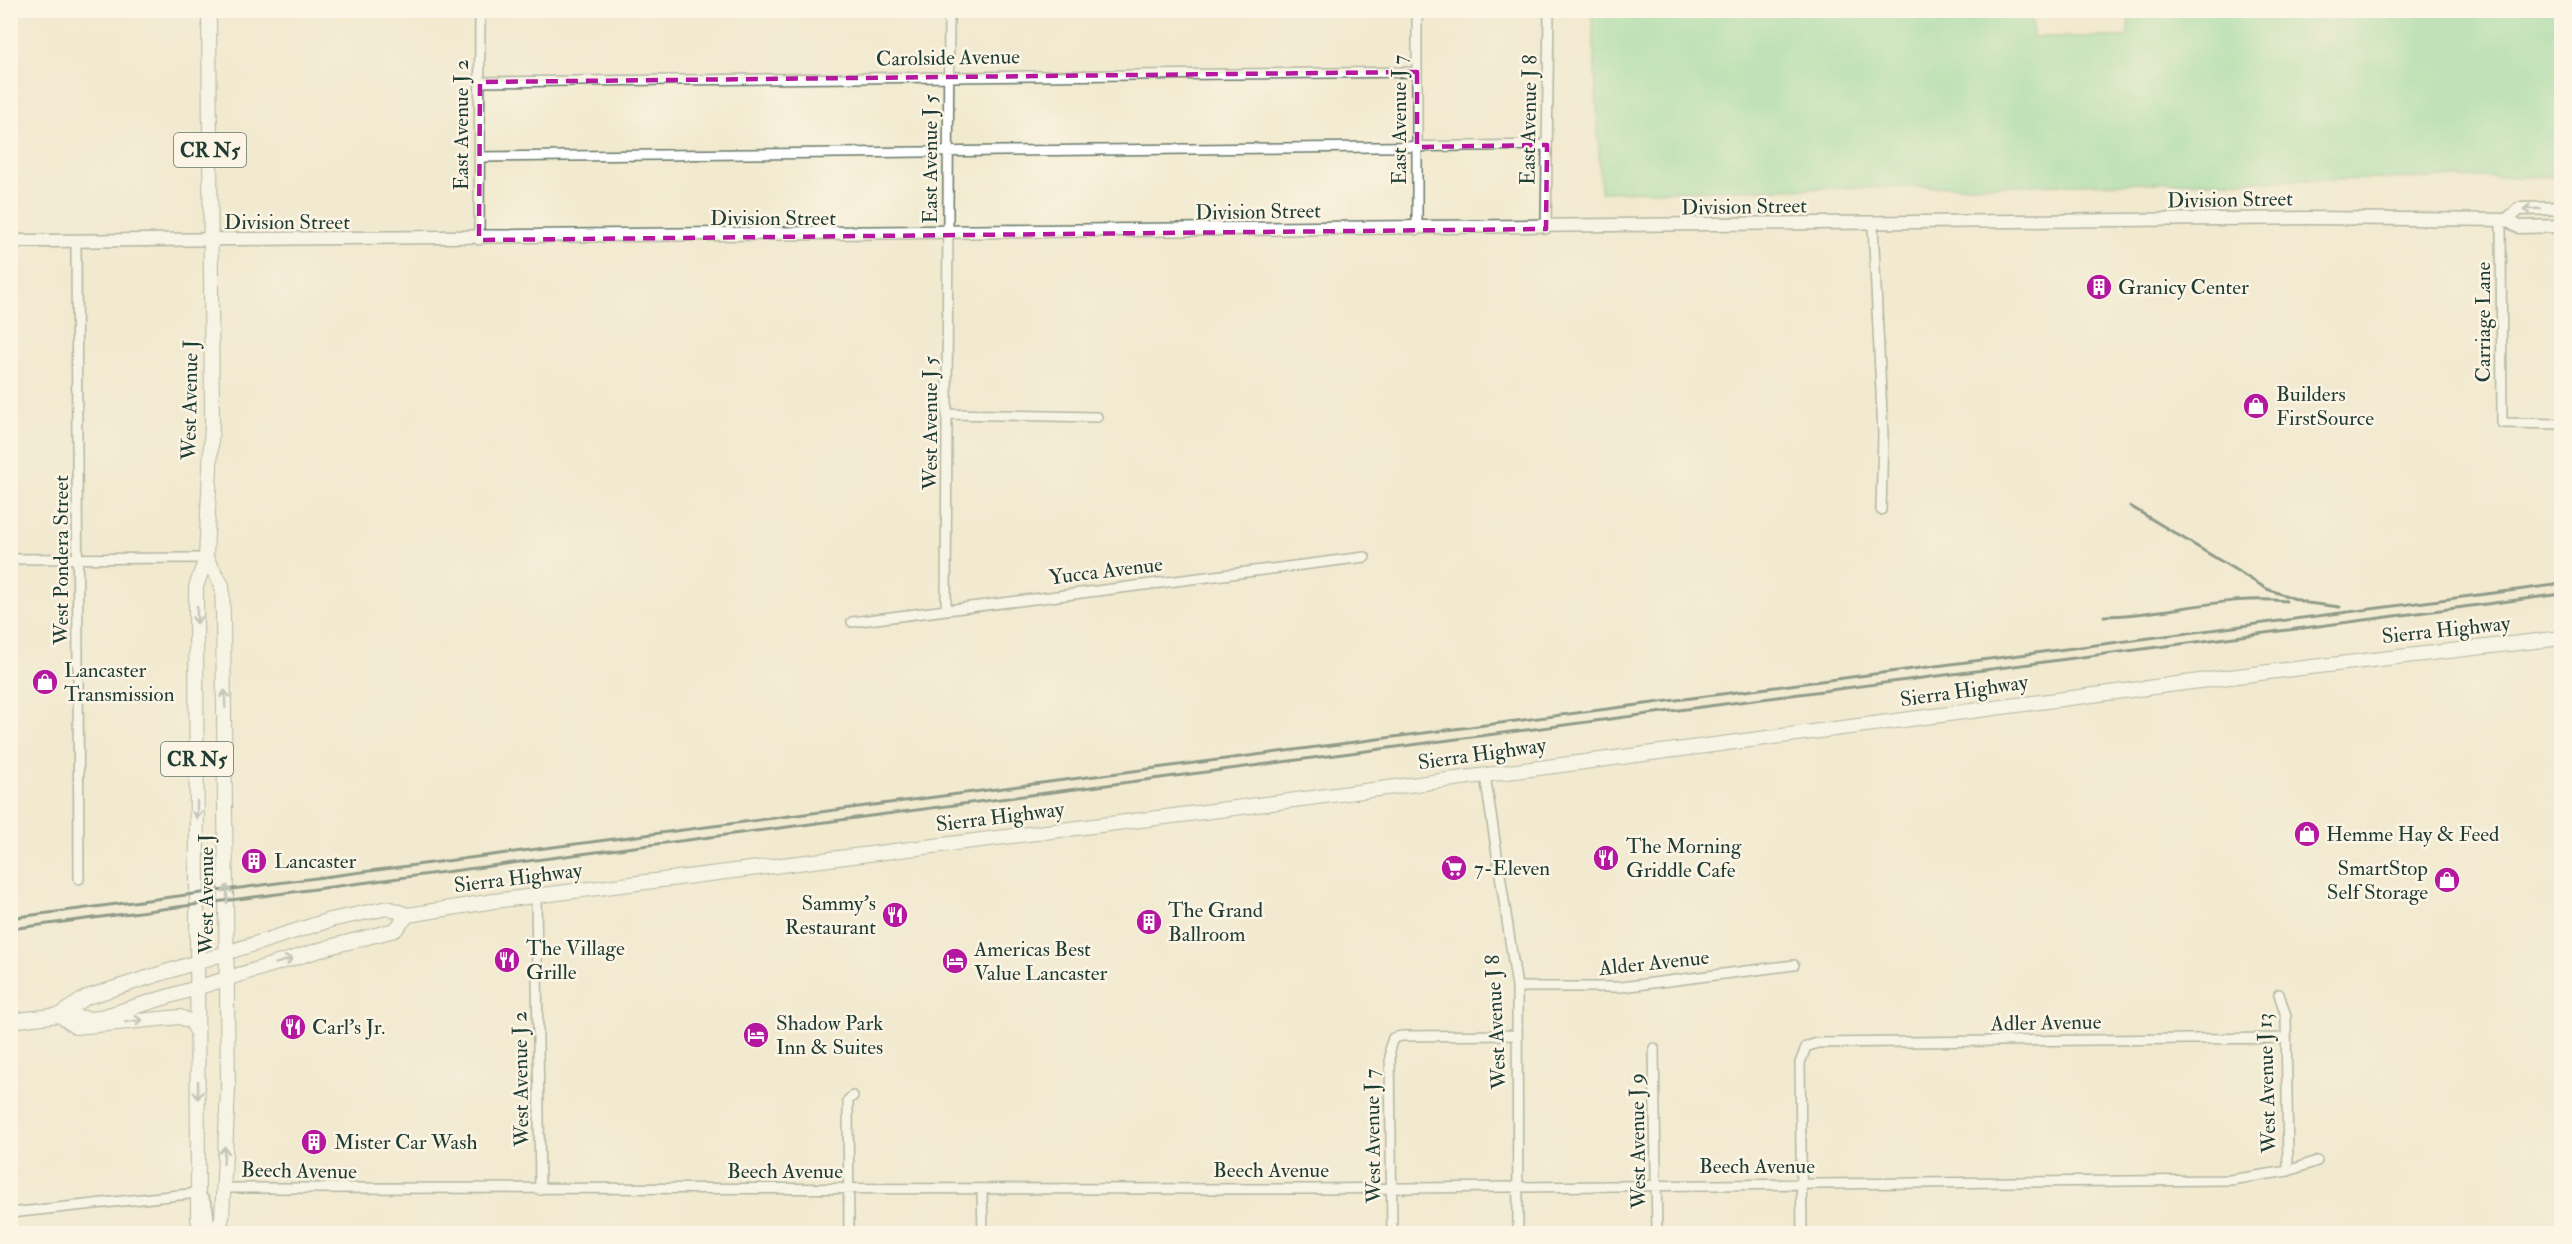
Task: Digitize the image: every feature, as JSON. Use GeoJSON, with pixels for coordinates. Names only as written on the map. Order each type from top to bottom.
{"type":"FeatureCollection","features":[{"type":"Feature","properties":{"kind":"main road","name":"CR N5"},"geometry":{"type":"LineString","coordinates":[[205,13],[211,242]]}},
{"type":"Feature","properties":{"kind":"main road","name":"Division Street"},"geometry":{"type":"LineString","coordinates":[[2504,220],[2519,209],[2562,208]]}},
{"type":"Feature","properties":{"kind":"main road","name":"Division Street"},"geometry":{"type":"LineString","coordinates":[[10,241],[211,242],[948,236],[2310,218],[2504,220],[2519,227],[2562,226]]}},
{"type":"Feature","properties":{"kind":"main road","name":"West Avenue J"},"geometry":{"type":"LineString","coordinates":[[203,1233],[198,1220],[196,587],[206,558],[212,421],[211,242]]}},
{"type":"Feature","properties":{"kind":"main road","name":"West Avenue J"},"geometry":{"type":"LineString","coordinates":[[206,558],[222,585],[228,952],[228,1090],[222,1218],[216,1233]]}},
{"type":"Feature","properties":{"kind":"main road","name":"Sierra Highway"},"geometry":{"type":"LineString","coordinates":[[59,1015],[87,997],[306,927],[388,908],[408,915],[536,896],[1485,775],[2279,670],[2562,638]]}},
{"type":"Feature","properties":{"kind":"main road","name":"Sierra Highway"},"geometry":{"type":"LineString","coordinates":[[10,1021],[59,1015],[92,1019],[333,946],[395,930],[408,915]]}},
{"type":"Feature","properties":{"kind":"main road"},"geometry":{"type":"LineString","coordinates":[[59,1015],[76,1028],[180,1017],[192,1022],[197,1032]]}},
{"type":"Feature","properties":{"kind":"street","name":"East Avenue J 2"},"geometry":{"type":"LineString","coordinates":[[479,240],[480,10]]}},
{"type":"Feature","properties":{"kind":"street","name":"East Avenue J 5"},"geometry":{"type":"LineString","coordinates":[[948,236],[950,10]]}},
{"type":"Feature","properties":{"kind":"street","name":"East Avenue J 7"},"geometry":{"type":"LineString","coordinates":[[1417,10],[1417,230]]}},
{"type":"Feature","properties":{"kind":"street","name":"East Avenue J 8"},"geometry":{"type":"LineString","coordinates":[[1546,229],[1549,10]]}},
{"type":"Feature","properties":{"kind":"street","name":"Carolside Avenue"},"geometry":{"type":"LineString","coordinates":[[480,82],[1417,72]]}},
{"type":"Feature","properties":{"kind":"street"},"geometry":{"type":"LineString","coordinates":[[479,157],[1547,146]]}},
{"type":"Feature","properties":{"kind":"street","name":"Carriage Lane"},"geometry":{"type":"LineString","coordinates":[[2504,220],[2502,423],[2562,424]]}},
{"type":"Feature","properties":{"kind":"street"},"geometry":{"type":"LineString","coordinates":[[1873,225],[1883,434],[1881,510]]}},
{"type":"Feature","properties":{"kind":"street","name":"West Avenue J 5"},"geometry":{"type":"LineString","coordinates":[[946,610],[949,414],[948,236]]}},
{"type":"Feature","properties":{"kind":"street","name":"West Pondera Street"},"geometry":{"type":"LineString","coordinates":[[76,241],[79,879]]}},
{"type":"Feature","properties":{"kind":"street"},"geometry":{"type":"LineString","coordinates":[[949,414],[1097,417]]}},
{"type":"Feature","properties":{"kind":"street","name":"Yucca Avenue"},"geometry":{"type":"LineString","coordinates":[[852,622],[1365,557]]}},
{"type":"Feature","properties":{"kind":"street"},"geometry":{"type":"LineString","coordinates":[[10,559],[206,558]]}},
{"type":"Feature","properties":{"kind":"street","name":"West Avenue J 8"},"geometry":{"type":"LineString","coordinates":[[1485,775],[1517,987],[1518,1233]]}},
{"type":"Feature","properties":{"kind":"street","name":"West Avenue J 2"},"geometry":{"type":"LineString","coordinates":[[536,896],[540,1190]]}},
{"type":"Feature","properties":{"kind":"street","name":"Alder Avenue"},"geometry":{"type":"LineString","coordinates":[[1517,987],[1621,987],[1794,965]]}},
{"type":"Feature","properties":{"kind":"street","name":"West Avenue J 13"},"geometry":{"type":"LineString","coordinates":[[2279,994],[2286,1016],[2288,1171]]}},
{"type":"Feature","properties":{"kind":"street","name":"West Avenue J 7"},"geometry":{"type":"LineString","coordinates":[[1392,1233],[1390,1047],[1393,1038],[1517,1035]]}},
{"type":"Feature","properties":{"kind":"street","name":"Adler Avenue"},"geometry":{"type":"LineString","coordinates":[[1802,1184],[1800,1063],[1806,1047],[1817,1043],[2286,1038]]}},
{"type":"Feature","properties":{"kind":"street","name":"West Avenue J 9"},"geometry":{"type":"LineString","coordinates":[[1654,1048],[1657,1233]]}},
{"type":"Feature","properties":{"kind":"street"},"geometry":{"type":"LineString","coordinates":[[849,1233],[848,1100],[853,1096]]}},
{"type":"Feature","properties":{"kind":"street","name":"Beech Avenue"},"geometry":{"type":"LineString","coordinates":[[223,1188],[982,1189],[2230,1180],[2288,1171],[2317,1161]]}},
{"type":"Feature","properties":{"kind":"street"},"geometry":{"type":"LineString","coordinates":[[1802,1184],[1802,1233]]}},
{"type":"Feature","properties":{"kind":"street"},"geometry":{"type":"LineString","coordinates":[[982,1189],[982,1233]]}},
{"type":"Feature","properties":{"kind":"street"},"geometry":{"type":"LineString","coordinates":[[10,1213],[198,1193],[204,1197],[208,1206],[209,1233]]}},
{"type":"Feature","properties":{"kind":"highlighted area"},"geometry":{"type":"Polygon","coordinates":[[[1417,72],[1417,147],[1547,145],[1546,229],[479,240],[480,82],[1417,72]]]}},
{"type":"Feature","properties":{"kind":"green space"},"geometry":{"type":"Polygon","coordinates":[[[1592,11],[2032,11],[2033,37],[2127,37],[2130,11],[2561,11],[2561,176],[1601,192],[1592,11]]]}},
{"type":"Feature","properties":{"kind":"railway"},"geometry":{"type":"LineString","coordinates":[[2130,506],[2267,589],[2307,603],[2340,607]]}},
{"type":"Feature","properties":{"kind":"railway"},"geometry":{"type":"LineString","coordinates":[[10,918],[2562,584]]}},
{"type":"Feature","properties":{"kind":"railway"},"geometry":{"type":"LineString","coordinates":[[10,929],[2562,594]]}},
{"type":"Feature","properties":{"kind":"railway"},"geometry":{"type":"LineString","coordinates":[[2104,616],[2150,613],[2241,600],[2286,601]]}},
{"type":"Feature","properties":{"kind":"place","name":"Granicy Center"},"geometry":{"type":"Point","coordinates":[2099,287]}},
{"type":"Feature","properties":{"kind":"place","name":"Builders FirstSource"},"geometry":{"type":"Point","coordinates":[2256,406]}},
{"type":"Feature","properties":{"kind":"place","name":"Lancaster Transmission"},"geometry":{"type":"Point","coordinates":[45,682]}},
{"type":"Feature","properties":{"kind":"place","name":"Hemme Hay & Feed"},"geometry":{"type":"Point","coordinates":[2307,834]}},
{"type":"Feature","properties":{"kind":"place","name":"The Morning Griddle Cafe"},"geometry":{"type":"Point","coordinates":[1606,858]}},
{"type":"Feature","properties":{"kind":"place","name":"Lancaster"},"geometry":{"type":"Point","coordinates":[254,861]}},
{"type":"Feature","properties":{"kind":"place","name":"7-Eleven"},"geometry":{"type":"Point","coordinates":[1454,868]}},
{"type":"Feature","properties":{"kind":"place","name":"SmartStop Self Storage"},"geometry":{"type":"Point","coordinates":[2447,880]}},
{"type":"Feature","properties":{"kind":"place","name":"Sammy's Restaurant"},"geometry":{"type":"Point","coordinates":[895,915]}},
{"type":"Feature","properties":{"kind":"place","name":"The Grand Ballroom"},"geometry":{"type":"Point","coordinates":[1149,922]}},
{"type":"Feature","properties":{"kind":"place","name":"The Village Grille"},"geometry":{"type":"Point","coordinates":[507,960]}},
{"type":"Feature","properties":{"kind":"place","name":"Americas Best Value Lancaster"},"geometry":{"type":"Point","coordinates":[955,961]}},
{"type":"Feature","properties":{"kind":"place","name":"Carl's Jr."},"geometry":{"type":"Point","coordinates":[293,1027]}},
{"type":"Feature","properties":{"kind":"place","name":"Shadow Park Inn & Suites"},"geometry":{"type":"Point","coordinates":[756,1035]}},
{"type":"Feature","properties":{"kind":"place","name":"Mister Car Wash"},"geometry":{"type":"Point","coordinates":[314,1142]}}]}
